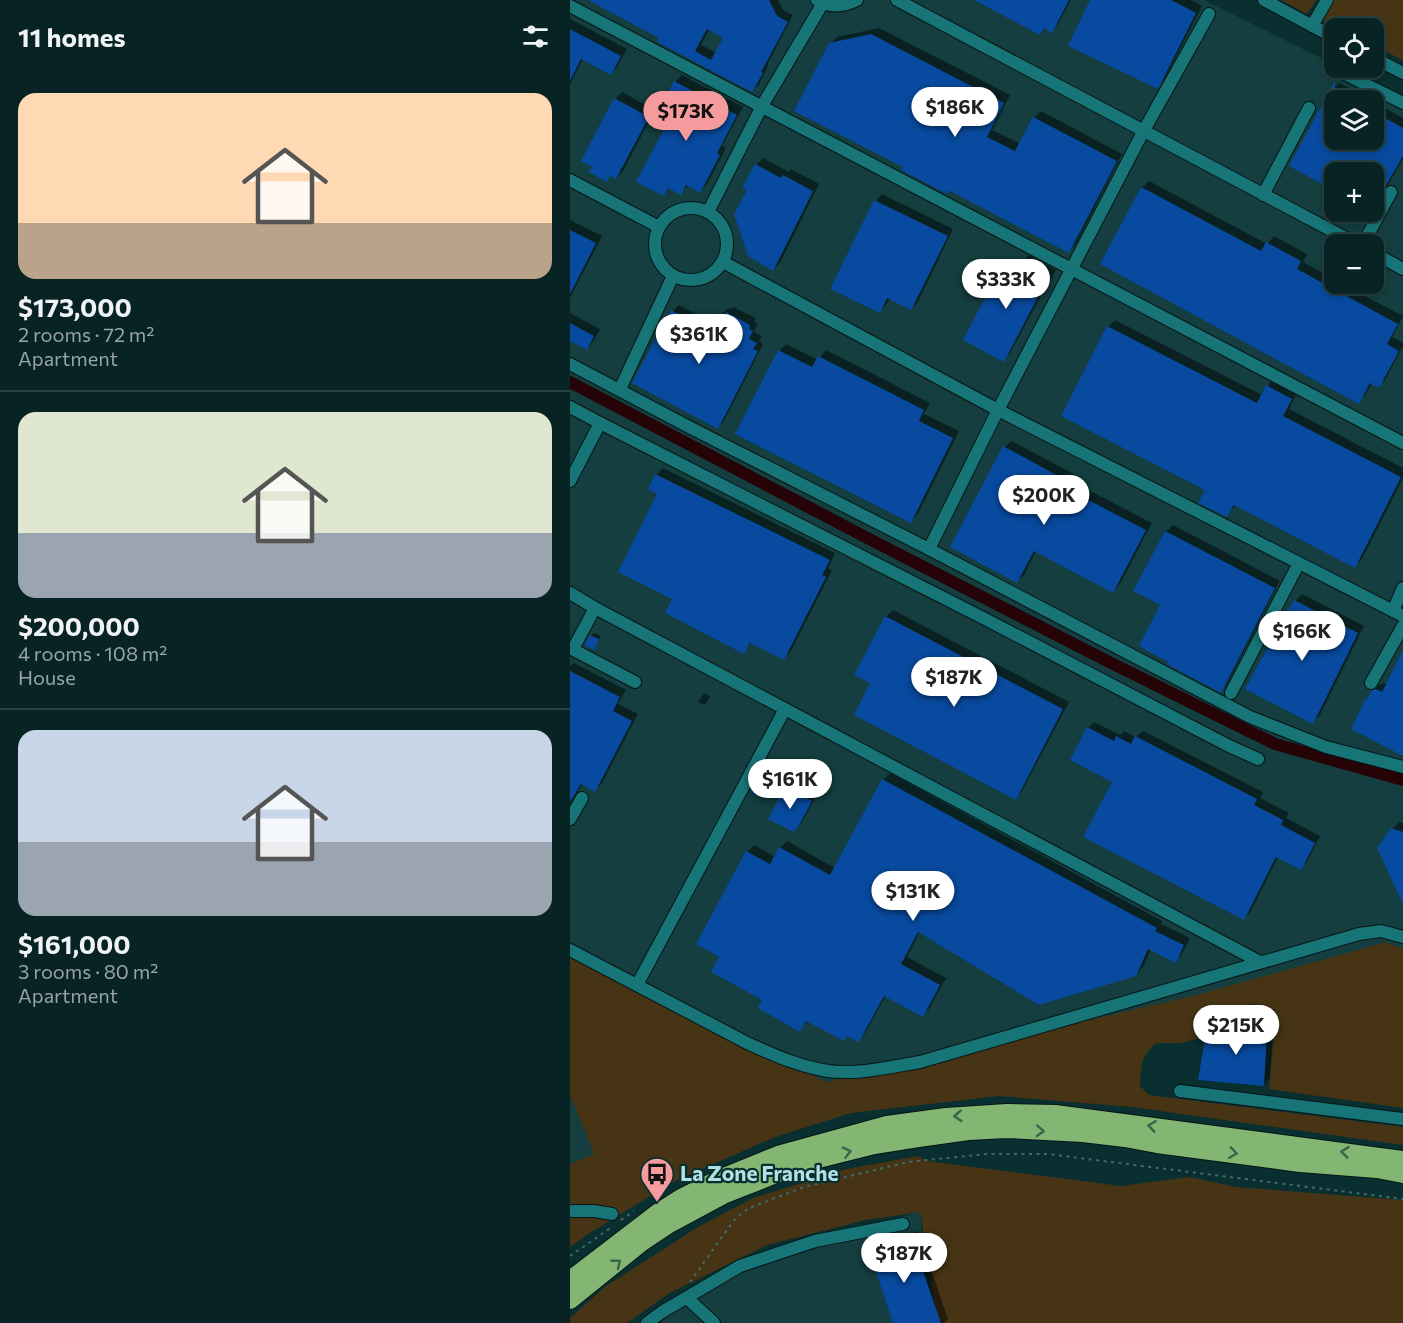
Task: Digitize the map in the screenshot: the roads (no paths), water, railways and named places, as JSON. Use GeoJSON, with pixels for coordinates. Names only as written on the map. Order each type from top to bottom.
{"type":"FeatureCollection","features":[{"type":"Feature","properties":{"kind":"highway"},"geometry":{"type":"LineString","coordinates":[[570,1280],[659,1212],[719,1179],[778,1155],[887,1125],[946,1117],[1007,1113],[1055,1114],[1403,1160]]}},
{"type":"Feature","properties":{"kind":"highway"},"geometry":{"type":"LineString","coordinates":[[570,1300],[651,1236],[723,1195],[818,1159],[873,1145],[968,1131],[1006,1129],[1083,1133],[1300,1163],[1377,1169],[1403,1174]]}},
{"type":"Feature","properties":{"kind":"street"},"geometry":{"type":"LineString","coordinates":[[708,212],[762,106],[820,2],[833,6],[844,5],[856,0]]}},
{"type":"Feature","properties":{"kind":"street"},"geometry":{"type":"LineString","coordinates":[[897,0],[1338,234]]}},
{"type":"Feature","properties":{"kind":"street"},"geometry":{"type":"LineString","coordinates":[[1264,0],[1324,32]]}},
{"type":"Feature","properties":{"kind":"street"},"geometry":{"type":"LineString","coordinates":[[1312,26],[1327,0]]}},
{"type":"Feature","properties":{"kind":"street"},"geometry":{"type":"LineString","coordinates":[[570,6],[1403,443]]}},
{"type":"Feature","properties":{"kind":"street"},"geometry":{"type":"LineString","coordinates":[[929,549],[998,410],[1143,132],[1209,14]]}},
{"type":"Feature","properties":{"kind":"street"},"geometry":{"type":"LineString","coordinates":[[1384,63],[1403,73]]}},
{"type":"Feature","properties":{"kind":"street"},"geometry":{"type":"LineString","coordinates":[[1353,78],[1403,103]]}},
{"type":"Feature","properties":{"kind":"street"},"geometry":{"type":"LineString","coordinates":[[1263,195],[1310,108]]}},
{"type":"Feature","properties":{"kind":"street"},"geometry":{"type":"LineString","coordinates":[[570,180],[659,227]]}},
{"type":"Feature","properties":{"kind":"street"},"geometry":{"type":"LineString","coordinates":[[1368,234],[1391,192]]}},
{"type":"Feature","properties":{"kind":"street"},"geometry":{"type":"LineString","coordinates":[[686,208],[698,208],[708,212],[718,219],[724,229],[727,251],[723,262],[716,271],[696,281],[673,276],[658,260],[655,238],[659,227],[666,218],[686,208]]}},
{"type":"Feature","properties":{"kind":"street"},"geometry":{"type":"LineString","coordinates":[[1384,259],[1403,269]]}},
{"type":"Feature","properties":{"kind":"street"},"geometry":{"type":"LineString","coordinates":[[723,262],[998,410],[1398,614],[1403,588]]}},
{"type":"Feature","properties":{"kind":"street"},"geometry":{"type":"LineString","coordinates":[[620,389],[673,276]]}},
{"type":"Feature","properties":{"kind":"street"},"geometry":{"type":"LineString","coordinates":[[570,364],[1250,717],[1326,747],[1403,767]]}},
{"type":"Feature","properties":{"kind":"street"},"geometry":{"type":"LineString","coordinates":[[570,407],[1258,759]]}},
{"type":"Feature","properties":{"kind":"street"},"geometry":{"type":"LineString","coordinates":[[570,481],[600,423]]}},
{"type":"Feature","properties":{"kind":"street"},"geometry":{"type":"LineString","coordinates":[[1232,693],[1299,563]]}},
{"type":"Feature","properties":{"kind":"street"},"geometry":{"type":"LineString","coordinates":[[570,593],[594,608],[1260,963]]}},
{"type":"Feature","properties":{"kind":"street"},"geometry":{"type":"LineString","coordinates":[[594,608],[571,649],[635,682]]}},
{"type":"Feature","properties":{"kind":"street"},"geometry":{"type":"LineString","coordinates":[[1371,683],[1403,626]]}},
{"type":"Feature","properties":{"kind":"street"},"geometry":{"type":"LineString","coordinates":[[637,985],[785,709]]}},
{"type":"Feature","properties":{"kind":"street"},"geometry":{"type":"LineString","coordinates":[[570,819],[582,798]]}},
{"type":"Feature","properties":{"kind":"street"},"geometry":{"type":"LineString","coordinates":[[570,950],[749,1044],[802,1065],[828,1071],[872,1070],[920,1062],[1371,932],[1381,931],[1403,937]]}},
{"type":"Feature","properties":{"kind":"street"},"geometry":{"type":"LineString","coordinates":[[1180,1091],[1403,1119]]}},
{"type":"Feature","properties":{"kind":"street"},"geometry":{"type":"LineString","coordinates":[[570,1211],[612,1214]]}},
{"type":"Feature","properties":{"kind":"street"},"geometry":{"type":"LineString","coordinates":[[647,1323],[740,1266],[814,1241],[903,1224]]}},
{"type":"Feature","properties":{"kind":"street"},"geometry":{"type":"LineString","coordinates":[[687,1298],[714,1323]]}},
{"type":"Feature","properties":{"kind":"waterway"},"geometry":{"type":"LineString","coordinates":[[570,382],[873,541],[1275,744],[1403,780]]}},
{"type":"Feature","properties":{"kind":"place","name":"La Zone Franche"},"geometry":{"type":"Point","coordinates":[657,1203]}}]}
